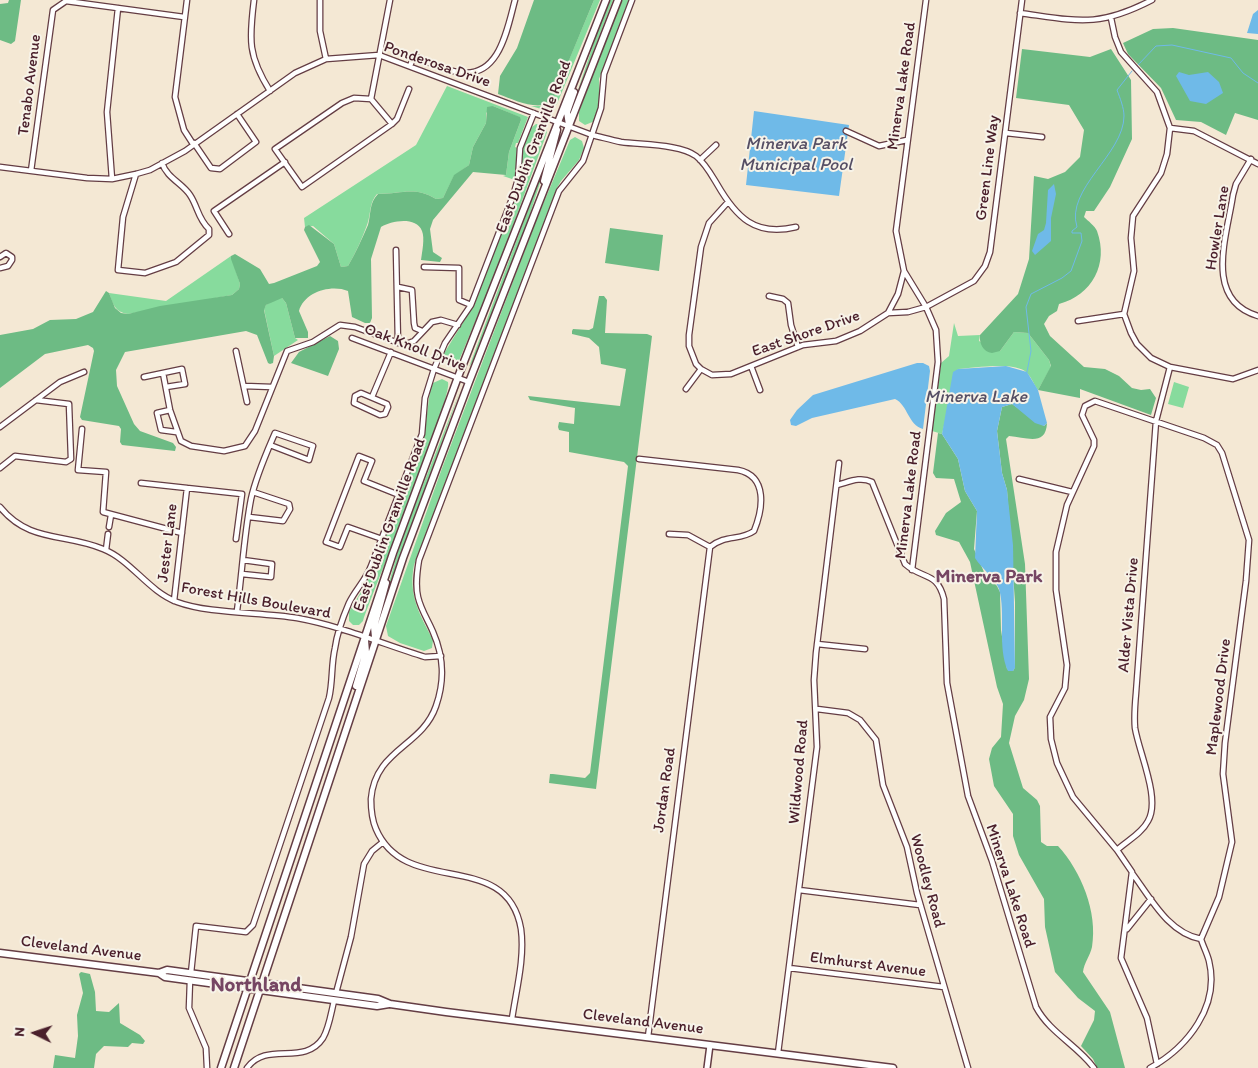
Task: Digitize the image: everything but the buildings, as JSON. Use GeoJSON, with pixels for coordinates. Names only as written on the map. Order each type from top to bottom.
{"type":"FeatureCollection","features":[{"type":"Feature","properties":{"kind":"main road","name":"East Dublin Granville Road"},"geometry":{"type":"LineString","coordinates":[[221,1068],[393,553],[458,377],[606,0]]}},
{"type":"Feature","properties":{"kind":"main road","name":"East Dublin Granville Road"},"geometry":{"type":"LineString","coordinates":[[234,1068],[403,558],[469,382],[618,0]]}},
{"type":"Feature","properties":{"kind":"main road"},"geometry":{"type":"LineString","coordinates":[[569,127],[567,112],[598,20]]}},
{"type":"Feature","properties":{"kind":"main road"},"geometry":{"type":"LineString","coordinates":[[534,216],[557,137],[558,123]]}},
{"type":"Feature","properties":{"kind":"main road"},"geometry":{"type":"LineString","coordinates":[[375,641],[374,627],[393,553]]}},
{"type":"Feature","properties":{"kind":"main road"},"geometry":{"type":"LineString","coordinates":[[344,734],[366,652],[364,637]]}},
{"type":"Feature","properties":{"kind":"main road","name":"Cleveland Avenue"},"geometry":{"type":"LineString","coordinates":[[0,953],[159,973],[167,970],[190,977],[260,991],[377,1006],[390,1004]]}},
{"type":"Feature","properties":{"kind":"main road","name":"Cleveland Avenue"},"geometry":{"type":"LineString","coordinates":[[190,977],[251,981],[378,999],[390,1004],[893,1068]]}},
{"type":"Feature","properties":{"kind":"street"},"geometry":{"type":"LineString","coordinates":[[187,0],[175,97],[184,130],[211,168],[220,169],[256,142],[236,114]]}},
{"type":"Feature","properties":{"kind":"street"},"geometry":{"type":"LineString","coordinates":[[254,0],[250,32],[256,68],[270,91]]}},
{"type":"Feature","properties":{"kind":"street"},"geometry":{"type":"LineString","coordinates":[[320,0],[320,32],[326,59]]}},
{"type":"Feature","properties":{"kind":"street"},"geometry":{"type":"LineString","coordinates":[[371,99],[390,0]]}},
{"type":"Feature","properties":{"kind":"street"},"geometry":{"type":"LineString","coordinates":[[410,66],[414,56],[456,72],[471,74],[484,69],[502,47],[515,0]]}},
{"type":"Feature","properties":{"kind":"street"},"geometry":{"type":"LineString","coordinates":[[512,1019],[522,944],[517,916],[507,900],[488,883],[478,879],[427,870],[411,865],[397,857],[383,842],[375,828],[372,814],[372,792],[375,780],[385,762],[416,736],[435,708],[443,675],[442,656],[418,597],[417,574],[419,560],[559,191],[583,160],[601,108],[604,74],[632,0]]}},
{"type":"Feature","properties":{"kind":"street","name":"Minerva Lake Road"},"geometry":{"type":"LineString","coordinates":[[926,0],[896,231],[904,271],[926,307],[936,330],[938,362],[912,570],[932,578],[941,587],[944,599],[946,683],[968,796],[992,861],[1036,1007],[1043,1021],[1065,1041],[1084,1054],[1094,1068]]}},
{"type":"Feature","properties":{"kind":"street","name":"Green Line Way"},"geometry":{"type":"LineString","coordinates":[[926,307],[974,281],[985,266],[990,252],[1022,0]]}},
{"type":"Feature","properties":{"kind":"street"},"geometry":{"type":"LineString","coordinates":[[1020,13],[1084,21],[1111,18],[1152,0]]}},
{"type":"Feature","properties":{"kind":"street","name":"Tenabo Avenue"},"geometry":{"type":"LineString","coordinates":[[31,171],[53,10],[59,4],[66,2],[118,8]]}},
{"type":"Feature","properties":{"kind":"street"},"geometry":{"type":"LineString","coordinates":[[112,178],[107,96],[118,8],[184,17]]}},
{"type":"Feature","properties":{"kind":"street"},"geometry":{"type":"LineString","coordinates":[[1111,18],[1114,37],[1121,52],[1157,92],[1170,128],[1167,154],[1161,173],[1132,216],[1131,238],[1134,271],[1124,314],[1136,344],[1151,358],[1170,367],[1233,379],[1258,370]]}},
{"type":"Feature","properties":{"kind":"street","name":"Ponderosa Drive"},"geometry":{"type":"LineString","coordinates":[[0,168],[87,178],[112,178],[136,174],[162,163],[194,144],[295,73],[326,59],[379,55],[592,135],[620,142],[678,149],[696,156],[707,168],[738,215],[753,225],[771,230],[796,227]]}},
{"type":"Feature","properties":{"kind":"street"},"geometry":{"type":"LineString","coordinates":[[392,124],[371,99],[354,98],[342,103],[275,149],[302,187],[392,124],[397,119],[409,89]]}},
{"type":"Feature","properties":{"kind":"street","name":"East Dublin Granville Road"},"geometry":{"type":"LineString","coordinates":[[190,977],[196,926],[241,931],[251,930],[253,925],[329,698],[333,674],[334,648],[349,602],[366,578],[422,434],[425,398],[434,369],[446,343],[471,305],[513,196],[518,179],[520,148],[534,113]]}},
{"type":"Feature","properties":{"kind":"street"},"geometry":{"type":"LineString","coordinates":[[1170,128],[1194,132],[1258,164]]}},
{"type":"Feature","properties":{"kind":"street"},"geometry":{"type":"LineString","coordinates":[[846,131],[879,146],[907,140]]}},
{"type":"Feature","properties":{"kind":"street"},"geometry":{"type":"LineString","coordinates":[[1006,133],[1042,137]]}},
{"type":"Feature","properties":{"kind":"street"},"geometry":{"type":"LineString","coordinates":[[700,160],[716,145]]}},
{"type":"Feature","properties":{"kind":"street","name":"Howler Lane"},"geometry":{"type":"LineString","coordinates":[[1251,159],[1236,184],[1233,195],[1222,269],[1223,282],[1235,304],[1244,311],[1258,316]]}},
{"type":"Feature","properties":{"kind":"street"},"geometry":{"type":"LineString","coordinates":[[229,234],[214,211],[285,162]]}},
{"type":"Feature","properties":{"kind":"street"},"geometry":{"type":"LineString","coordinates":[[136,174],[123,217],[118,270],[145,274],[176,262],[210,235],[209,229],[201,222],[190,194],[175,182],[162,163]]}},
{"type":"Feature","properties":{"kind":"street"},"geometry":{"type":"LineString","coordinates":[[686,389],[701,369],[696,364],[689,346],[689,335],[701,247],[708,223],[728,202]]}},
{"type":"Feature","properties":{"kind":"street"},"geometry":{"type":"LineString","coordinates":[[396,250],[398,343]]}},
{"type":"Feature","properties":{"kind":"street"},"geometry":{"type":"LineString","coordinates":[[0,257],[6,253],[12,257],[12,260],[8,266],[0,268]]}},
{"type":"Feature","properties":{"kind":"street"},"geometry":{"type":"LineString","coordinates":[[424,267],[459,268],[459,300],[471,305]]}},
{"type":"Feature","properties":{"kind":"street","name":"East Shore Drive"},"geometry":{"type":"LineString","coordinates":[[701,369],[712,375],[722,376],[798,347],[836,341],[860,332],[888,313],[898,294],[904,271]]}},
{"type":"Feature","properties":{"kind":"street"},"geometry":{"type":"LineString","coordinates":[[398,287],[412,290],[415,328],[422,332]]}},
{"type":"Feature","properties":{"kind":"street"},"geometry":{"type":"LineString","coordinates":[[769,296],[783,299],[788,303],[791,325],[798,347]]}},
{"type":"Feature","properties":{"kind":"street","name":"East Shore Drive"},"geometry":{"type":"LineString","coordinates":[[888,313],[908,312],[926,307]]}},
{"type":"Feature","properties":{"kind":"street"},"geometry":{"type":"LineString","coordinates":[[1078,321],[1124,314]]}},
{"type":"Feature","properties":{"kind":"street"},"geometry":{"type":"LineString","coordinates":[[163,373],[170,410],[176,432],[181,441],[191,446],[224,451],[245,446],[254,433],[287,351],[313,342],[340,325],[355,327],[398,343],[414,340],[432,322],[441,320],[458,325]]}},
{"type":"Feature","properties":{"kind":"street","name":"Oak Knoll Drive"},"geometry":{"type":"LineString","coordinates":[[352,338],[469,382]]}},
{"type":"Feature","properties":{"kind":"street"},"geometry":{"type":"LineString","coordinates":[[236,351],[248,402]]}},
{"type":"Feature","properties":{"kind":"street"},"geometry":{"type":"LineString","coordinates":[[372,397],[390,352]]}},
{"type":"Feature","properties":{"kind":"street"},"geometry":{"type":"LineString","coordinates":[[751,366],[760,390]]}},
{"type":"Feature","properties":{"kind":"street","name":"Alder Vista Drive"},"geometry":{"type":"LineString","coordinates":[[1117,850],[1141,830],[1148,822],[1152,812],[1152,793],[1135,726],[1156,421],[1170,367]]}},
{"type":"Feature","properties":{"kind":"street"},"geometry":{"type":"LineString","coordinates":[[144,377],[182,370],[185,384],[166,387]]}},
{"type":"Feature","properties":{"kind":"street"},"geometry":{"type":"LineString","coordinates":[[0,427],[23,412],[60,382],[84,372]]}},
{"type":"Feature","properties":{"kind":"street"},"geometry":{"type":"LineString","coordinates":[[244,386],[272,387]]}},
{"type":"Feature","properties":{"kind":"street"},"geometry":{"type":"LineString","coordinates":[[358,393],[372,397],[388,405],[385,414],[380,415],[353,402],[358,393]]}},
{"type":"Feature","properties":{"kind":"street"},"geometry":{"type":"LineString","coordinates":[[0,468],[15,456],[69,461],[71,457],[69,404],[36,400]]}},
{"type":"Feature","properties":{"kind":"street","name":"Maplewood Drive"},"geometry":{"type":"LineString","coordinates":[[1072,492],[1094,446],[1094,440],[1082,415],[1085,406],[1095,401],[1204,438],[1217,445],[1222,453],[1249,540],[1246,581],[1225,743],[1223,774],[1232,842],[1219,897],[1201,939]]}},
{"type":"Feature","properties":{"kind":"street"},"geometry":{"type":"LineString","coordinates":[[170,410],[157,413],[161,430],[176,432]]}},
{"type":"Feature","properties":{"kind":"street"},"geometry":{"type":"LineString","coordinates":[[82,429],[78,470],[106,472],[102,509],[105,514],[135,519],[182,533]]}},
{"type":"Feature","properties":{"kind":"street"},"geometry":{"type":"LineString","coordinates":[[237,611],[253,492],[270,445],[275,433],[313,446],[309,460],[270,445]]}},
{"type":"Feature","properties":{"kind":"street"},"geometry":{"type":"LineString","coordinates":[[382,539],[348,527],[340,547],[326,542],[359,456],[372,461],[364,481],[399,495]]}},
{"type":"Feature","properties":{"kind":"street"},"geometry":{"type":"LineString","coordinates":[[639,459],[738,470],[747,472],[757,479],[761,496],[754,531],[747,536],[720,539],[710,546],[688,535],[669,534]]}},
{"type":"Feature","properties":{"kind":"street","name":"Wildwood Road"},"geometry":{"type":"LineString","coordinates":[[778,1053],[817,747],[814,680],[839,463]]}},
{"type":"Feature","properties":{"kind":"street"},"geometry":{"type":"LineString","coordinates":[[837,485],[859,479],[866,479],[872,482],[901,557],[912,570]]}},
{"type":"Feature","properties":{"kind":"street"},"geometry":{"type":"LineString","coordinates":[[1019,479],[1072,492],[1067,504],[1056,552],[1056,590],[1068,665],[1065,688],[1050,717],[1051,739],[1057,763],[1073,797],[1117,850],[1165,918],[1181,931],[1201,939],[1209,962],[1210,994],[1199,1024],[1183,1045],[1150,1068]]}},
{"type":"Feature","properties":{"kind":"street"},"geometry":{"type":"LineString","coordinates":[[142,483],[242,494],[236,539]]}},
{"type":"Feature","properties":{"kind":"street","name":"Jester Lane"},"geometry":{"type":"LineString","coordinates":[[174,601],[187,488]]}},
{"type":"Feature","properties":{"kind":"street"},"geometry":{"type":"LineString","coordinates":[[249,517],[283,522],[290,509],[289,504],[253,492]]}},
{"type":"Feature","properties":{"kind":"street","name":"Forest Hills Boulevard"},"geometry":{"type":"LineString","coordinates":[[0,507],[21,527],[45,536],[89,543],[106,550],[174,601],[296,618],[364,637],[424,657],[442,656]]}},
{"type":"Feature","properties":{"kind":"street"},"geometry":{"type":"LineString","coordinates":[[109,527],[111,515]]}},
{"type":"Feature","properties":{"kind":"street"},"geometry":{"type":"LineString","coordinates":[[106,550],[108,534]]}},
{"type":"Feature","properties":{"kind":"street","name":"Jordan Road"},"geometry":{"type":"LineString","coordinates":[[648,1037],[710,546]]}},
{"type":"Feature","properties":{"kind":"street"},"geometry":{"type":"LineString","coordinates":[[242,574],[271,577],[272,564],[243,560]]}},
{"type":"Feature","properties":{"kind":"street"},"geometry":{"type":"LineString","coordinates":[[817,644],[865,650]]}},
{"type":"Feature","properties":{"kind":"street","name":"Woodley Road"},"geometry":{"type":"LineString","coordinates":[[816,709],[848,713],[860,720],[876,740],[883,785],[907,847],[920,905],[968,1068]]}},
{"type":"Feature","properties":{"kind":"street"},"geometry":{"type":"LineString","coordinates":[[336,993],[351,937],[364,864],[372,850],[383,842]]}},
{"type":"Feature","properties":{"kind":"street"},"geometry":{"type":"LineString","coordinates":[[1132,872],[1121,958],[1147,1018],[1157,1064]]}},
{"type":"Feature","properties":{"kind":"street"},"geometry":{"type":"LineString","coordinates":[[799,890],[920,905]]}},
{"type":"Feature","properties":{"kind":"street"},"geometry":{"type":"LineString","coordinates":[[1126,930],[1151,898]]}},
{"type":"Feature","properties":{"kind":"street","name":"Elmhurst Avenue"},"geometry":{"type":"LineString","coordinates":[[789,968],[944,987]]}},
{"type":"Feature","properties":{"kind":"street"},"geometry":{"type":"LineString","coordinates":[[190,977],[189,1008],[206,1048],[208,1068]]}},
{"type":"Feature","properties":{"kind":"street"},"geometry":{"type":"LineString","coordinates":[[248,1068],[255,1059],[265,1054],[300,1054],[319,1044],[327,1028],[334,1001]]}},
{"type":"Feature","properties":{"kind":"street"},"geometry":{"type":"LineString","coordinates":[[707,1068],[710,1045]]}},
{"type":"Feature","properties":{"kind":"green space"},"geometry":{"type":"Polygon","coordinates":[[[9,0],[21,0],[15,41],[11,44],[0,40],[0,4],[8,3],[9,0]]]}},
{"type":"Feature","properties":{"kind":"green space"},"geometry":{"type":"Polygon","coordinates":[[[534,0],[594,0],[551,103],[544,105],[531,105],[498,94],[500,76],[517,48],[534,0]]]}},
{"type":"Feature","properties":{"kind":"green space"},"geometry":{"type":"Polygon","coordinates":[[[594,0],[600,0],[557,104],[548,111],[531,106],[543,106],[551,103],[594,0]]]}},
{"type":"Feature","properties":{"kind":"green space"},"geometry":{"type":"Polygon","coordinates":[[[608,0],[613,0],[575,99],[608,0]]]}},
{"type":"Feature","properties":{"kind":"green space"},"geometry":{"type":"Polygon","coordinates":[[[621,0],[629,0],[599,79],[600,103],[595,121],[585,125],[579,121],[579,112],[621,0]]]}},
{"type":"Feature","properties":{"kind":"green space"},"geometry":{"type":"Polygon","coordinates":[[[1173,28],[1258,40],[1258,120],[1235,113],[1226,135],[1201,122],[1176,120],[1161,88],[1128,54],[1123,43],[1153,29],[1173,28]]]}},
{"type":"Feature","properties":{"kind":"green space"},"geometry":{"type":"Polygon","coordinates":[[[1022,49],[1090,57],[1111,49],[1131,80],[1132,139],[1110,187],[1094,211],[1086,211],[1084,217],[1097,231],[1101,255],[1099,266],[1089,286],[1071,300],[1059,304],[1057,311],[1049,316],[1044,324],[1050,336],[1084,367],[1105,369],[1119,376],[1132,388],[1150,389],[1156,398],[1151,415],[1080,389],[1080,398],[1038,390],[1051,366],[1049,360],[1028,333],[1014,332],[1000,351],[992,353],[986,351],[981,344],[980,335],[1018,294],[1029,259],[1034,176],[1048,179],[1065,172],[1080,157],[1084,130],[1069,105],[1016,98],[1022,49]]]}},
{"type":"Feature","properties":{"kind":"green space"},"geometry":{"type":"Polygon","coordinates":[[[447,86],[528,117],[515,147],[517,148],[515,180],[503,176],[506,175],[509,152],[521,120],[519,117],[493,106],[486,113],[486,123],[473,147],[469,165],[454,176],[443,198],[436,199],[414,192],[377,194],[356,251],[348,266],[341,267],[334,244],[313,226],[305,227],[304,218],[416,145],[447,86]]]}},
{"type":"Feature","properties":{"kind":"green space"},"geometry":{"type":"Polygon","coordinates":[[[493,106],[520,117],[521,120],[509,152],[506,175],[473,172],[433,220],[430,229],[433,252],[442,258],[440,262],[421,260],[423,234],[419,226],[414,223],[403,221],[381,227],[371,259],[372,318],[370,323],[365,323],[352,317],[348,291],[334,288],[312,294],[302,304],[299,311],[308,332],[308,338],[295,338],[286,303],[282,298],[266,305],[264,310],[274,356],[273,363],[270,364],[257,335],[246,331],[125,352],[116,370],[117,386],[134,424],[140,431],[173,443],[176,447],[175,451],[122,445],[120,442],[121,429],[119,426],[82,420],[80,417],[94,351],[88,345],[45,354],[0,388],[0,335],[33,329],[50,320],[76,319],[93,312],[106,291],[109,293],[115,308],[121,313],[128,314],[160,306],[232,295],[239,289],[240,284],[231,259],[231,256],[235,254],[260,269],[269,284],[274,283],[317,266],[320,262],[304,230],[309,225],[334,244],[341,267],[348,266],[368,225],[375,197],[378,194],[414,192],[436,199],[443,198],[454,175],[469,165],[473,147],[486,123],[487,107],[493,106]]]}},
{"type":"Feature","properties":{"kind":"green space"},"geometry":{"type":"Polygon","coordinates":[[[536,124],[545,125],[547,132],[545,138],[497,269],[458,363],[453,367],[448,366],[443,355],[475,303],[518,189],[522,148],[531,128],[536,124]]]}},
{"type":"Feature","properties":{"kind":"green space"},"geometry":{"type":"Polygon","coordinates":[[[575,137],[582,141],[584,148],[579,160],[557,188],[414,565],[413,586],[416,604],[433,640],[432,648],[424,651],[400,643],[388,636],[386,626],[441,471],[536,221],[570,140],[575,137]]]}},
{"type":"Feature","properties":{"kind":"green space"},"geometry":{"type":"Polygon","coordinates":[[[551,149],[528,220],[475,358],[469,367],[551,149]]]}},
{"type":"Feature","properties":{"kind":"green space"},"geometry":{"type":"Polygon","coordinates":[[[610,228],[663,235],[659,271],[605,263],[610,228]]]}},
{"type":"Feature","properties":{"kind":"green space"},"geometry":{"type":"Polygon","coordinates":[[[231,256],[240,284],[239,289],[232,295],[128,314],[117,309],[109,293],[166,301],[231,256]]]}},
{"type":"Feature","properties":{"kind":"green space"},"geometry":{"type":"Polygon","coordinates":[[[599,296],[604,296],[607,300],[605,333],[647,334],[652,336],[596,789],[549,783],[550,774],[585,778],[590,773],[628,466],[624,462],[569,452],[569,432],[559,430],[558,427],[559,422],[574,424],[575,408],[530,400],[528,396],[620,406],[626,369],[601,364],[599,347],[589,338],[572,334],[573,329],[589,330],[593,328],[599,296]]]}},
{"type":"Feature","properties":{"kind":"green space"},"geometry":{"type":"Polygon","coordinates":[[[278,298],[282,298],[286,303],[295,338],[298,340],[274,356],[264,309],[266,305],[278,298]]]}},
{"type":"Feature","properties":{"kind":"green space"},"geometry":{"type":"Polygon","coordinates":[[[954,323],[958,336],[980,335],[979,341],[1000,351],[1014,332],[1028,333],[1049,360],[1051,367],[1038,390],[1027,373],[1022,369],[994,366],[958,369],[942,434],[932,431],[941,363],[949,356],[954,323]]]}},
{"type":"Feature","properties":{"kind":"green space"},"geometry":{"type":"Polygon","coordinates":[[[330,336],[338,341],[339,349],[328,376],[291,363],[299,352],[330,336]]]}},
{"type":"Feature","properties":{"kind":"green space"},"geometry":{"type":"Polygon","coordinates":[[[442,379],[448,382],[446,395],[426,456],[363,621],[359,625],[353,625],[349,621],[349,612],[371,575],[424,437],[430,391],[433,383],[442,379]]]}},
{"type":"Feature","properties":{"kind":"green space"},"geometry":{"type":"Polygon","coordinates":[[[1174,382],[1189,387],[1183,408],[1168,404],[1174,382]]]}},
{"type":"Feature","properties":{"kind":"green space"},"geometry":{"type":"Polygon","coordinates":[[[460,391],[380,614],[401,541],[460,391]]]}},
{"type":"Feature","properties":{"kind":"green space"},"geometry":{"type":"Polygon","coordinates":[[[1012,404],[1044,426],[1047,423],[1046,430],[1039,438],[1028,439],[1009,436],[1006,439],[1025,564],[1029,679],[1024,700],[1015,716],[1009,743],[1023,788],[1037,800],[1040,806],[1041,842],[1047,846],[1058,846],[1074,867],[1086,893],[1090,906],[1093,934],[1092,947],[1083,972],[1110,1012],[1125,1068],[1097,1068],[1093,1059],[1081,1046],[1094,1020],[1095,1011],[1078,998],[1055,972],[1045,927],[1044,899],[1019,855],[1013,836],[1013,814],[994,786],[989,759],[992,748],[1001,737],[1003,704],[997,687],[970,562],[959,542],[936,535],[935,531],[946,513],[961,502],[954,479],[936,478],[933,473],[938,433],[942,434],[958,459],[965,491],[977,511],[974,549],[984,572],[1000,592],[1001,630],[1007,669],[1013,671],[1015,667],[1015,602],[1007,490],[1002,473],[997,431],[1002,407],[1012,404]]]}},
{"type":"Feature","properties":{"kind":"green space"},"geometry":{"type":"Polygon","coordinates":[[[81,972],[90,974],[95,992],[96,1011],[109,1012],[119,1003],[120,1023],[140,1035],[145,1041],[143,1044],[132,1043],[128,1047],[104,1046],[96,1054],[94,1068],[53,1068],[55,1055],[75,1058],[78,1036],[77,1015],[83,993],[79,974],[81,972]]]}},
{"type":"Feature","properties":{"kind":"water"},"geometry":{"type":"Polygon","coordinates":[[[1258,10],[1258,34],[1247,33],[1253,14],[1258,10]]]}},
{"type":"Feature","properties":{"kind":"water"},"geometry":{"type":"Polygon","coordinates":[[[1179,72],[1189,75],[1208,72],[1219,82],[1223,93],[1206,104],[1190,101],[1176,76],[1179,72]]]}},
{"type":"Feature","properties":{"kind":"water","name":"Minerva Park Municipal Pool"},"geometry":{"type":"Polygon","coordinates":[[[754,111],[849,125],[839,196],[746,185],[754,111]]]}},
{"type":"Feature","properties":{"kind":"water"},"geometry":{"type":"Polygon","coordinates":[[[1054,184],[1056,194],[1051,218],[1051,241],[1035,255],[1032,251],[1038,234],[1044,230],[1046,223],[1048,190],[1054,184]]]}},
{"type":"Feature","properties":{"kind":"water"},"geometry":{"type":"Polygon","coordinates":[[[917,363],[929,366],[930,371],[923,429],[914,423],[903,406],[895,399],[812,418],[796,426],[791,425],[790,420],[797,410],[813,395],[917,363]]]}},
{"type":"Feature","properties":{"kind":"water","name":"Minerva Lake"},"geometry":{"type":"Polygon","coordinates":[[[1006,366],[1027,372],[1038,390],[1047,423],[1044,426],[1035,423],[1012,404],[1002,407],[997,431],[1002,473],[1007,490],[1013,545],[1015,668],[1013,671],[1008,671],[1003,652],[1002,608],[999,589],[975,558],[977,511],[965,491],[958,459],[942,434],[953,372],[958,369],[1006,366]]]}},
{"type":"Feature","properties":{"kind":"waterway"},"geometry":{"type":"LineString","coordinates":[[1138,65],[1156,46],[1172,45],[1231,58],[1243,73],[1258,83]]}},
{"type":"Feature","properties":{"kind":"waterway"},"geometry":{"type":"LineString","coordinates":[[1027,372],[1031,351],[1026,307],[1031,294],[1062,278],[1071,271],[1082,241],[1081,233],[1072,233],[1077,227],[1076,213],[1079,199],[1115,144],[1121,130],[1124,113],[1117,90],[1132,71]]}},
{"type":"Feature","properties":{"kind":"district","name":"Minerva Park"},"geometry":{"type":"Point","coordinates":[989,577]}},
{"type":"Feature","properties":{"kind":"district","name":"Northland"},"geometry":{"type":"Point","coordinates":[256,986]}}]}
